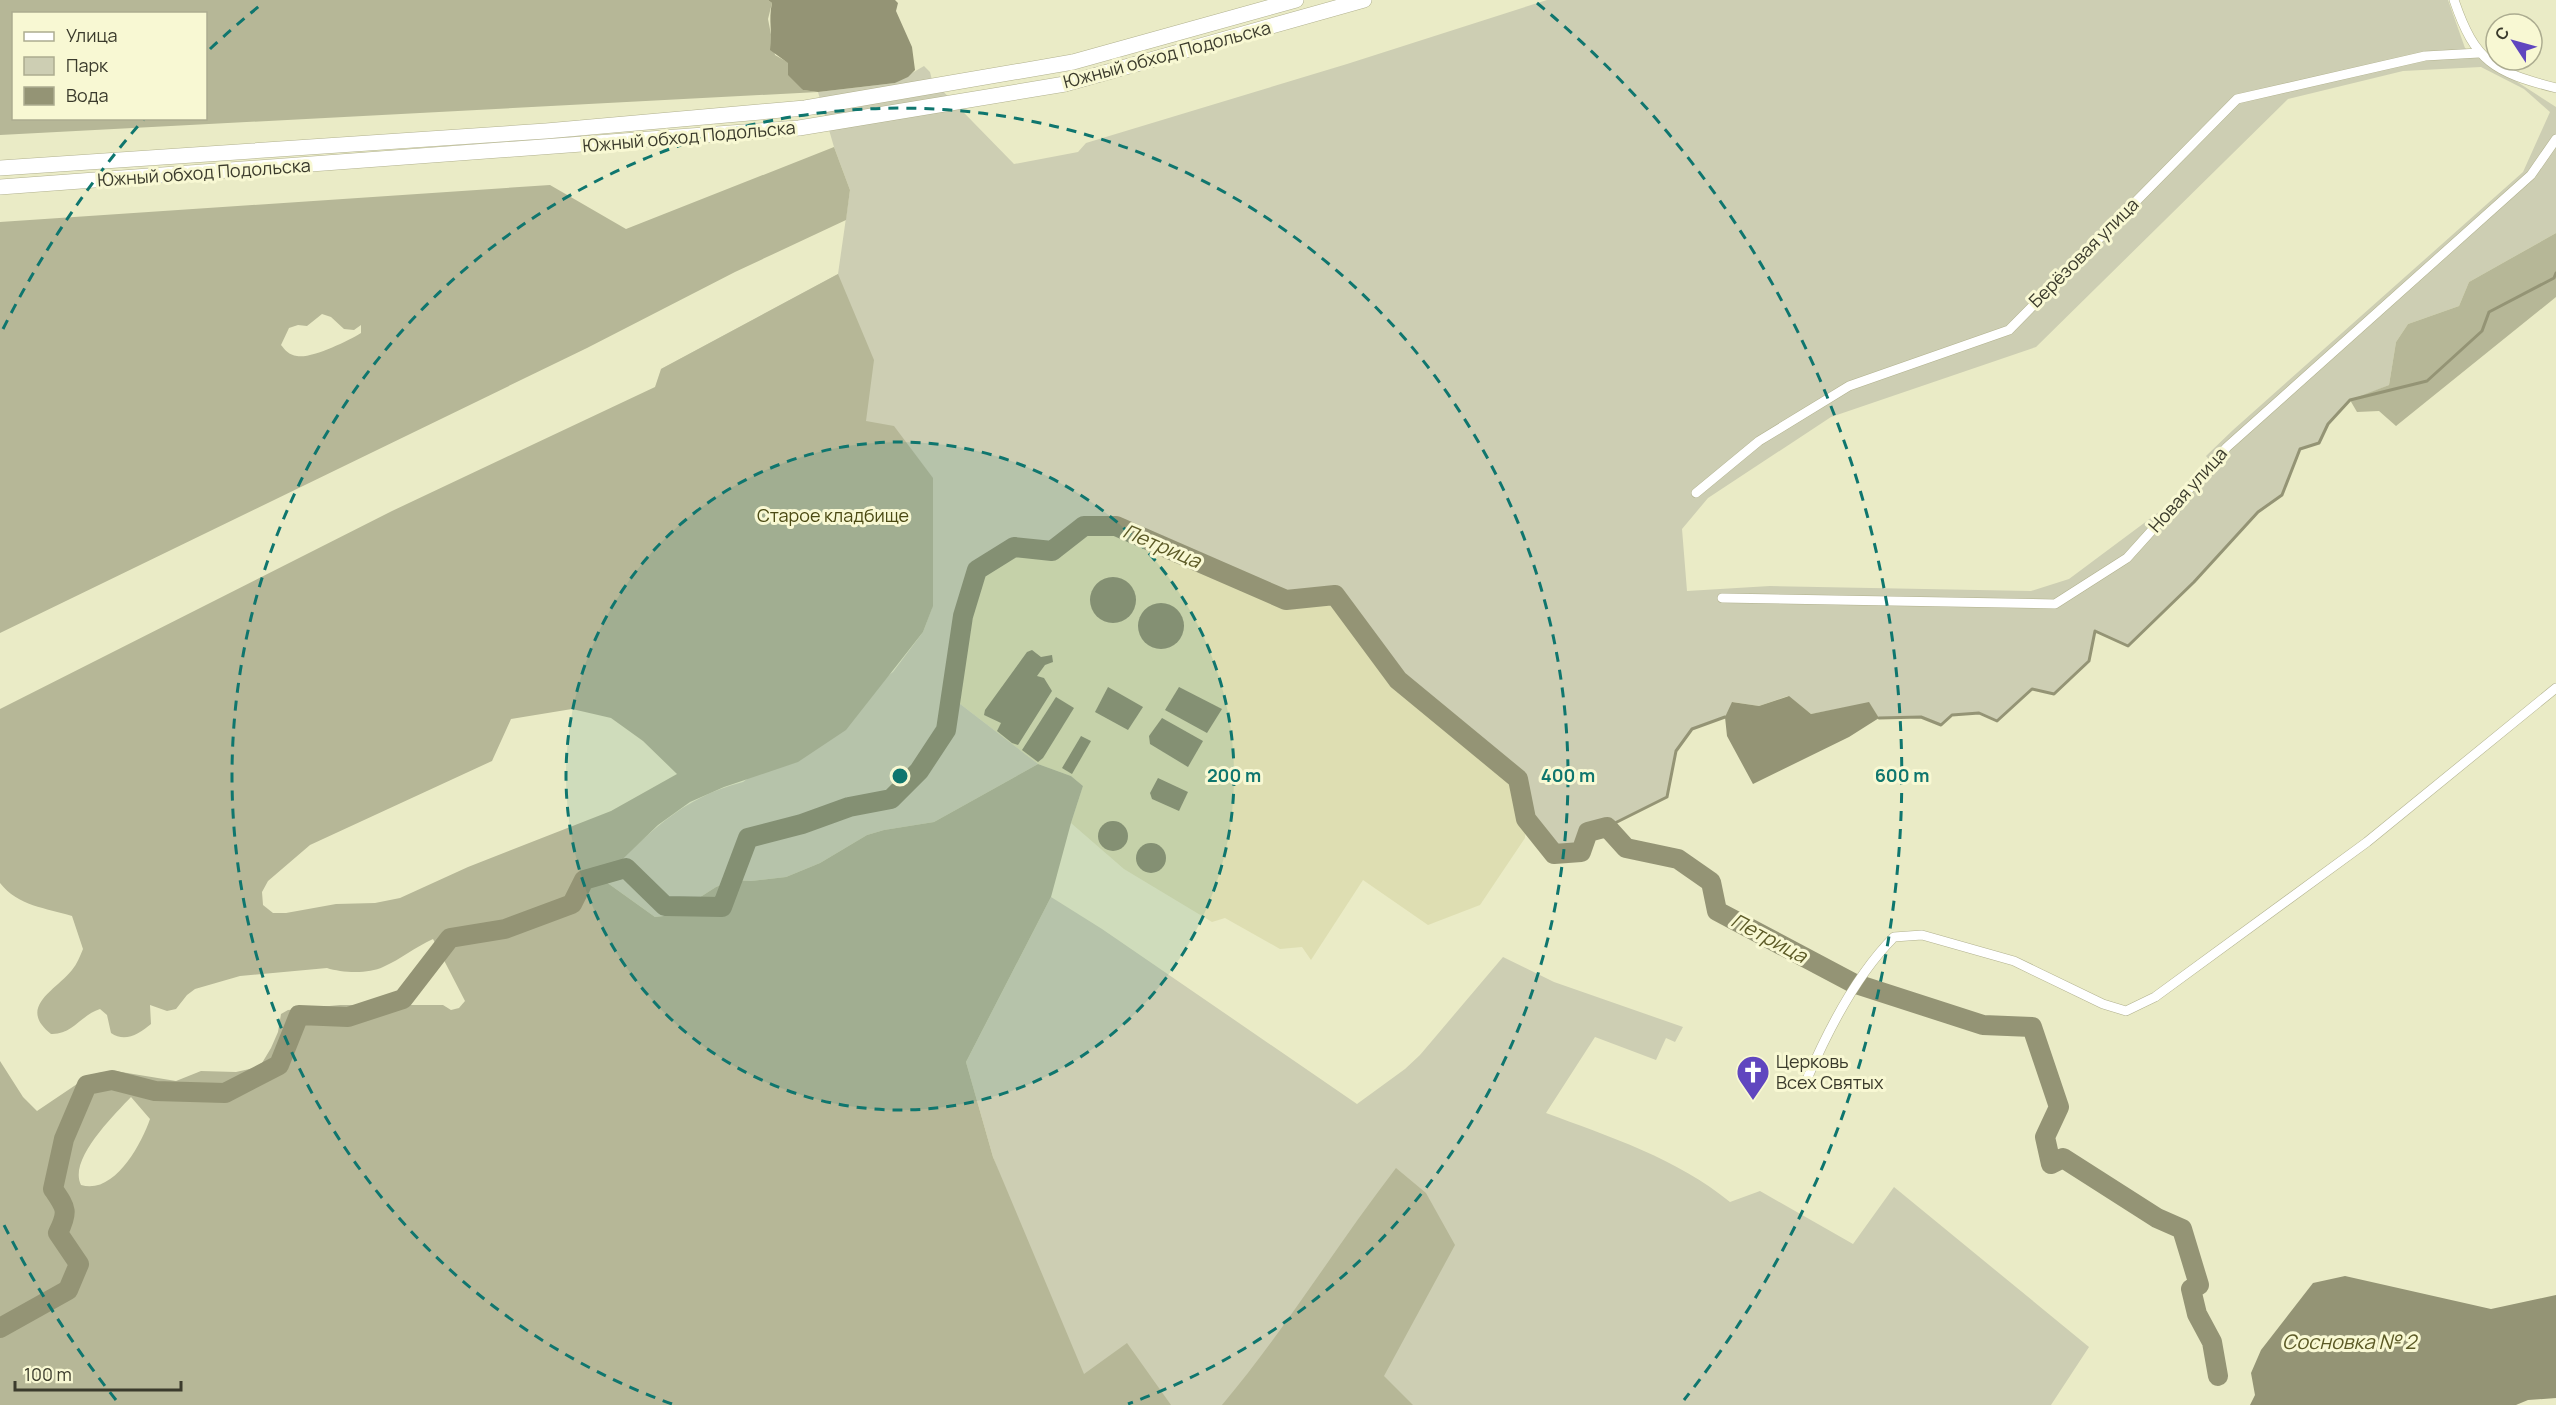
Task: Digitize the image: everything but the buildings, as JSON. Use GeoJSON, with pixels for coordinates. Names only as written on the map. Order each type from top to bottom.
{"type":"FeatureCollection","features":[{"type":"Feature","properties":{"kind":"main road","name":"Южный обход Подольска"},"geometry":{"type":"LineString","coordinates":[[0,168],[546,131],[805,108],[1073,62],[1296,0]]}},
{"type":"Feature","properties":{"kind":"main road","name":"Южный обход Подольска"},"geometry":{"type":"LineString","coordinates":[[0,187],[799,128],[1065,84],[1364,0]]}},
{"type":"Feature","properties":{"kind":"street"},"geometry":{"type":"LineString","coordinates":[[2454,0],[2464,30],[2479,53],[2497,68],[2519,79],[2556,88]]}},
{"type":"Feature","properties":{"kind":"street","name":"Берёзовая улица"},"geometry":{"type":"LineString","coordinates":[[1696,493],[1759,441],[1849,386],[2009,330],[2237,99],[2425,56],[2479,53]]}},
{"type":"Feature","properties":{"kind":"street","name":"Новая улица"},"geometry":{"type":"LineString","coordinates":[[1722,597],[2055,604],[2127,558],[2227,447],[2531,175],[2556,139]]}},
{"type":"Feature","properties":{"kind":"street"},"geometry":{"type":"LineString","coordinates":[[1807,1078],[1821,1048],[1872,958],[1894,937],[1922,935],[2014,961],[2103,1004],[2126,1011],[2155,997],[2367,842],[2556,688]]}},
{"type":"Feature","properties":{"kind":"shaded area"},"geometry":{"type":"Polygon","coordinates":[[[1084,526],[1116,526],[1286,600],[1335,595],[1398,680],[1518,779],[1526,819],[1525,838],[1480,905],[1428,925],[1363,880],[1311,960],[1302,947],[1280,949],[1225,918],[1212,922],[1124,869],[1071,823],[1083,786],[1071,776],[1038,764],[951,697],[963,616],[977,570],[1014,547],[1052,551],[1084,526]]]}},
{"type":"Feature","properties":{"kind":"green space"},"geometry":{"type":"Polygon","coordinates":[[[0,0],[768,0],[772,3],[768,19],[775,55],[789,63],[803,90],[818,92],[0,135],[0,0]]]}},
{"type":"Feature","properties":{"kind":"green space","name":"Старое кладбище"},"geometry":{"type":"Polygon","coordinates":[[[1547,0],[2448,0],[2465,48],[2484,60],[2484,69],[2403,71],[2288,99],[2036,347],[1831,417],[1708,498],[1682,529],[1687,591],[1770,586],[2031,591],[2069,579],[2171,503],[2212,463],[2206,456],[2233,430],[2523,172],[2550,112],[2524,89],[2491,72],[2502,72],[2556,107],[2556,233],[2469,282],[2459,306],[2408,324],[2396,342],[2389,385],[2350,401],[2328,424],[2319,443],[2300,449],[2282,495],[2258,512],[2194,582],[2128,646],[2095,632],[2089,661],[2054,694],[2032,689],[1997,721],[1979,713],[1952,715],[1941,725],[1921,717],[1879,718],[1869,703],[1811,714],[1788,696],[1759,706],[1733,702],[1725,717],[1692,729],[1676,751],[1667,797],[1607,827],[1588,832],[1581,852],[1554,854],[1526,819],[1518,779],[1398,680],[1335,595],[1286,600],[1116,526],[1084,526],[1052,551],[1014,547],[977,570],[963,616],[951,697],[1038,764],[934,822],[867,835],[820,863],[786,877],[751,881],[733,880],[716,887],[672,915],[655,917],[602,879],[666,820],[701,798],[743,782],[893,672],[923,632],[932,608],[661,369],[838,274],[850,190],[834,147],[818,92],[895,83],[924,66],[930,72],[932,80],[1014,164],[1078,152],[1086,143],[1347,64],[1547,0]]]}},
{"type":"Feature","properties":{"kind":"green space"},"geometry":{"type":"Polygon","coordinates":[[[834,147],[850,190],[846,220],[735,272],[587,348],[0,633],[0,222],[550,185],[626,229],[834,147]],[[322,314],[307,326],[298,325],[289,328],[281,345],[292,355],[311,355],[361,333],[361,325],[354,330],[344,329],[331,317],[322,314]]]}},
{"type":"Feature","properties":{"kind":"green space"},"geometry":{"type":"Polygon","coordinates":[[[2556,233],[2556,297],[2396,426],[2379,411],[2357,412],[2350,400],[2389,385],[2396,342],[2408,324],[2459,306],[2469,282],[2556,233]]]}},
{"type":"Feature","properties":{"kind":"green space","name":"Старое кладбище"},"geometry":{"type":"Polygon","coordinates":[[[838,274],[874,360],[866,421],[894,426],[933,478],[933,606],[923,632],[846,730],[798,762],[724,787],[690,802],[658,825],[602,879],[655,917],[672,915],[716,887],[733,880],[751,881],[786,877],[820,863],[867,835],[934,822],[1038,764],[1071,776],[1083,786],[1051,897],[966,1062],[993,1157],[1084,1374],[1127,1343],[1171,1405],[0,1405],[0,1061],[23,1097],[37,1111],[83,1080],[98,1073],[115,1071],[176,1081],[201,1071],[236,1072],[254,1068],[262,1063],[271,1048],[278,1032],[281,1014],[288,1010],[340,1005],[443,1005],[451,1010],[459,1008],[465,1001],[433,939],[390,964],[370,971],[348,972],[327,968],[240,976],[195,989],[176,1009],[167,1011],[150,1005],[151,1024],[132,1036],[121,1037],[111,1033],[107,1015],[100,1009],[71,1028],[51,1034],[41,1024],[38,1007],[49,992],[72,970],[83,949],[72,916],[15,897],[0,883],[0,709],[392,511],[655,387],[661,369],[838,274]],[[572,709],[511,719],[492,761],[310,845],[268,881],[262,892],[263,905],[273,913],[286,913],[336,904],[375,903],[400,898],[468,867],[611,811],[677,774],[643,741],[611,718],[572,709]],[[131,1097],[104,1126],[87,1151],[81,1163],[79,1175],[81,1185],[93,1186],[104,1183],[115,1175],[140,1142],[150,1119],[131,1097]]]}},
{"type":"Feature","properties":{"kind":"green space"},"geometry":{"type":"Polygon","coordinates":[[[1051,897],[1102,929],[1357,1104],[1405,1069],[1420,1055],[1503,957],[1554,982],[1683,1027],[1675,1042],[1666,1038],[1656,1060],[1595,1037],[1546,1113],[1618,1140],[1665,1161],[1688,1173],[1730,1202],[1760,1191],[1853,1244],[1894,1187],[2089,1347],[2051,1405],[1086,1405],[993,1157],[966,1062],[1051,897]]]}},
{"type":"Feature","properties":{"kind":"green space"},"geometry":{"type":"Polygon","coordinates":[[[1396,1168],[1426,1193],[1455,1245],[1384,1376],[1413,1405],[1222,1405],[1267,1347],[1396,1168]]]}},
{"type":"Feature","properties":{"kind":"water"},"geometry":{"type":"Polygon","coordinates":[[[768,0],[895,0],[898,3],[896,11],[912,47],[915,70],[908,77],[895,83],[818,92],[803,90],[788,75],[788,63],[770,50],[772,3],[768,0]]]}},
{"type":"Feature","properties":{"kind":"water"},"geometry":{"type":"Polygon","coordinates":[[[1113,577],[1129,584],[1136,600],[1129,616],[1113,623],[1097,616],[1090,600],[1097,584],[1113,577]]]}},
{"type":"Feature","properties":{"kind":"water"},"geometry":{"type":"Polygon","coordinates":[[[1161,603],[1177,610],[1184,626],[1177,642],[1161,649],[1145,642],[1138,626],[1145,610],[1161,603]]]}},
{"type":"Feature","properties":{"kind":"water"},"geometry":{"type":"Polygon","coordinates":[[[1032,650],[1041,657],[1052,655],[1053,662],[1045,665],[1037,676],[1044,678],[1052,691],[1018,745],[997,731],[1001,723],[984,715],[985,710],[1027,652],[1032,650]]]}},
{"type":"Feature","properties":{"kind":"water"},"geometry":{"type":"Polygon","coordinates":[[[1108,687],[1143,707],[1128,730],[1095,712],[1108,687]]]}},
{"type":"Feature","properties":{"kind":"water"},"geometry":{"type":"Polygon","coordinates":[[[1179,687],[1222,709],[1207,733],[1165,710],[1179,687]]]}},
{"type":"Feature","properties":{"kind":"water"},"geometry":{"type":"Polygon","coordinates":[[[1789,696],[1811,714],[1869,702],[1879,718],[1849,737],[1753,784],[1727,736],[1725,717],[1732,702],[1759,706],[1789,696]]]}},
{"type":"Feature","properties":{"kind":"water"},"geometry":{"type":"Polygon","coordinates":[[[1056,697],[1074,708],[1043,758],[1038,762],[1022,750],[1056,697]]]}},
{"type":"Feature","properties":{"kind":"water"},"geometry":{"type":"Polygon","coordinates":[[[1162,718],[1203,741],[1188,767],[1150,744],[1149,736],[1162,718]]]}},
{"type":"Feature","properties":{"kind":"water"},"geometry":{"type":"Polygon","coordinates":[[[1081,736],[1091,741],[1072,774],[1062,768],[1081,736]]]}},
{"type":"Feature","properties":{"kind":"water"},"geometry":{"type":"Polygon","coordinates":[[[1158,778],[1188,792],[1179,811],[1152,799],[1150,793],[1158,778]]]}},
{"type":"Feature","properties":{"kind":"water"},"geometry":{"type":"Polygon","coordinates":[[[1113,821],[1124,825],[1128,836],[1124,847],[1113,851],[1102,847],[1098,836],[1102,825],[1113,821]]]}},
{"type":"Feature","properties":{"kind":"water"},"geometry":{"type":"Polygon","coordinates":[[[1151,843],[1157,844],[1165,852],[1165,864],[1157,872],[1151,873],[1145,872],[1137,864],[1136,858],[1137,852],[1145,844],[1151,843]]]}},
{"type":"Feature","properties":{"kind":"water","name":"Сосновка № 2"},"geometry":{"type":"Polygon","coordinates":[[[2345,1276],[2491,1309],[2556,1295],[2556,1398],[2528,1400],[2516,1405],[2250,1405],[2255,1395],[2251,1373],[2261,1350],[2313,1283],[2345,1276]]]}},
{"type":"Feature","properties":{"kind":"waterway"},"geometry":{"type":"LineString","coordinates":[[1879,718],[1921,717],[1941,725],[1952,715],[1979,713],[1997,721],[2032,689],[2054,694],[2089,661],[2095,631],[2128,646],[2194,582],[2258,512],[2282,495],[2300,449],[2319,443],[2328,424],[2350,400],[2427,381],[2482,331],[2489,312],[2554,278],[2556,273]]}},
{"type":"Feature","properties":{"kind":"waterway","name":"Петрица"},"geometry":{"type":"LineString","coordinates":[[0,1328],[68,1290],[79,1264],[58,1233],[65,1214],[61,1201],[53,1189],[64,1139],[87,1085],[112,1080],[155,1091],[225,1093],[279,1065],[299,1015],[348,1017],[403,999],[450,938],[505,929],[572,904],[584,880],[626,868],[665,906],[722,907],[748,838],[802,824],[849,807],[891,799],[919,771],[946,730],[963,616],[977,570],[1014,547],[1052,551],[1084,526],[1116,526],[1286,600],[1335,595],[1398,680],[1518,779],[1526,819],[1554,854],[1581,852],[1588,832],[1607,827],[1626,848],[1678,859],[1711,882],[1717,911],[1853,983],[1983,1025],[2032,1027],[2059,1107],[2045,1137],[2051,1164],[2063,1158],[2157,1218],[2182,1229],[2199,1285],[2191,1289],[2197,1314],[2212,1342],[2218,1376]]}},
{"type":"Feature","properties":{"kind":"waterway"},"geometry":{"type":"LineString","coordinates":[[1607,827],[1667,797],[1676,751],[1692,729],[1725,717]]}},
{"type":"Feature","properties":{"kind":"place","name":"Церковь Всех Святых"},"geometry":{"type":"Point","coordinates":[1753,1101]}}]}
